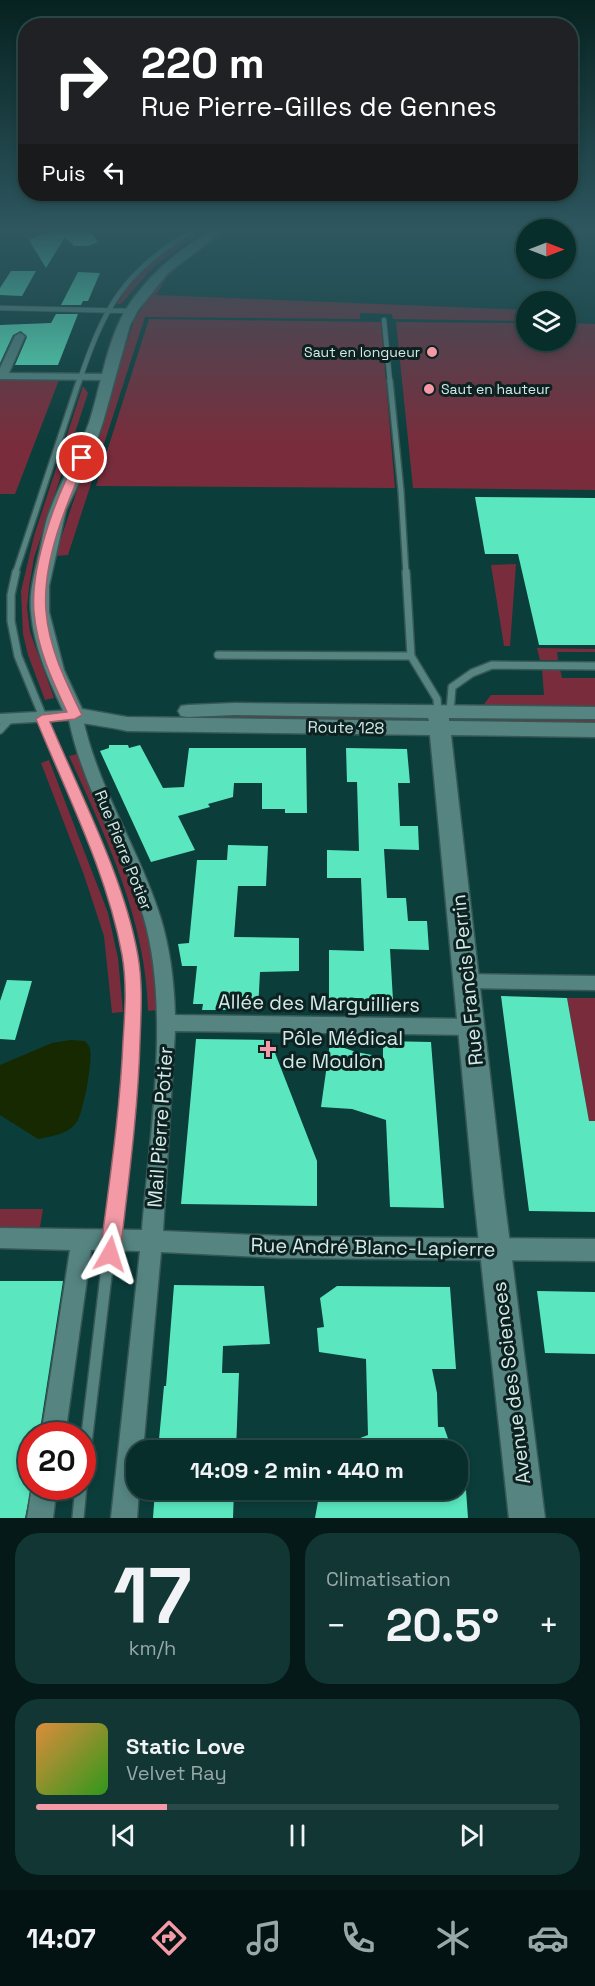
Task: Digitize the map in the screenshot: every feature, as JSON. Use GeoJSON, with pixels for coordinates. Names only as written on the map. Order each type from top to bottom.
{"type":"FeatureCollection","features":[{"type":"Feature","properties":{"kind":"main road"},"geometry":{"type":"LineString","coordinates":[[75,715],[54,670],[40,612],[40,586],[43,567],[64,494],[82,458],[113,326],[126,302]]}},
{"type":"Feature","properties":{"kind":"main road"},"geometry":{"type":"LineString","coordinates":[[120,310],[130,302]]}},
{"type":"Feature","properties":{"kind":"main road","name":"Route 128"},"geometry":{"type":"LineString","coordinates":[[75,715],[98,717],[127,724],[595,713]]}},
{"type":"Feature","properties":{"kind":"main road","name":"Route 128"},"geometry":{"type":"LineString","coordinates":[[443,718],[595,730]]}},
{"type":"Feature","properties":{"kind":"main road","name":"Rue Francis Perrin"},"geometry":{"type":"LineString","coordinates":[[443,718],[495,1248]]}},
{"type":"Feature","properties":{"kind":"main road","name":"Avenue des Sciences"},"geometry":{"type":"LineString","coordinates":[[495,1248],[527,1518]]}},
{"type":"Feature","properties":{"kind":"street"},"geometry":{"type":"LineString","coordinates":[[20,336],[2,376],[102,377]]}},
{"type":"Feature","properties":{"kind":"street"},"geometry":{"type":"LineString","coordinates":[[3,723],[75,715]]}},
{"type":"Feature","properties":{"kind":"street","name":"Rue Pierre Potier"},"geometry":{"type":"LineString","coordinates":[[75,715],[83,752],[135,870],[153,922],[159,944],[164,981],[165,1023]]}},
{"type":"Feature","properties":{"kind":"street"},"geometry":{"type":"LineString","coordinates":[[467,981],[595,983]]}},
{"type":"Feature","properties":{"kind":"street","name":"Allée des Marguilliers"},"geometry":{"type":"LineString","coordinates":[[165,1023],[472,1028]]}},
{"type":"Feature","properties":{"kind":"street","name":"Mail Pierre Potier"},"geometry":{"type":"LineString","coordinates":[[124,1518],[151,1241],[163,1090],[165,1023]]}},
{"type":"Feature","properties":{"kind":"street","name":"Rue André Blanc-Lapierre"},"geometry":{"type":"LineString","coordinates":[[0,1238],[151,1241],[281,1247],[595,1250]]}},
{"type":"Feature","properties":{"kind":"street"},"geometry":{"type":"LineString","coordinates":[[55,1422],[82,1239]]}},
{"type":"Feature","properties":{"kind":"street"},"geometry":{"type":"LineString","coordinates":[[40,1518],[43,1500]]}},
{"type":"Feature","properties":{"kind":"lane"},"geometry":{"type":"LineString","coordinates":[[89,1422],[130,1075],[134,993],[130,956],[119,911],[97,850],[18,656],[11,621],[11,595],[17,567],[95,336],[120,310],[121,302]]}},
{"type":"Feature","properties":{"kind":"lane"},"geometry":{"type":"LineString","coordinates":[[0,308],[120,310]]}},
{"type":"Feature","properties":{"kind":"lane"},"geometry":{"type":"LineString","coordinates":[[384,320],[401,491],[411,656],[436,699],[443,718]]}},
{"type":"Feature","properties":{"kind":"lane"},"geometry":{"type":"LineString","coordinates":[[218,655],[411,656]]}},
{"type":"Feature","properties":{"kind":"lane"},"geometry":{"type":"LineString","coordinates":[[443,718],[452,687],[492,665],[595,666]]}},
{"type":"Feature","properties":{"kind":"lane"},"geometry":{"type":"LineString","coordinates":[[78,1518],[80,1500]]}},
{"type":"Feature","properties":{"kind":"shaded area"},"geometry":{"type":"Polygon","coordinates":[[[145,302],[325,302],[516,310],[516,321],[393,319],[392,314],[360,313],[360,319],[145,317],[68,555],[55,556],[134,321],[145,302]]]}},
{"type":"Feature","properties":{"kind":"shaded area"},"geometry":{"type":"Polygon","coordinates":[[[149,319],[381,322],[395,488],[96,486],[149,319]]]}},
{"type":"Feature","properties":{"kind":"shaded area"},"geometry":{"type":"Polygon","coordinates":[[[396,322],[516,323],[516,351],[576,351],[576,323],[595,324],[595,490],[413,488],[396,322]]]}},
{"type":"Feature","properties":{"kind":"shaded area"},"geometry":{"type":"Polygon","coordinates":[[[0,379],[59,380],[15,494],[0,494],[0,379]]]}},
{"type":"Feature","properties":{"kind":"shaded area"},"geometry":{"type":"Polygon","coordinates":[[[83,386],[88,393],[34,558],[29,587],[27,608],[30,632],[54,698],[45,700],[28,655],[23,634],[21,591],[34,536],[83,386]]]}},
{"type":"Feature","properties":{"kind":"shaded area"},"geometry":{"type":"Polygon","coordinates":[[[516,564],[510,646],[504,646],[491,565],[516,564]]]}},
{"type":"Feature","properties":{"kind":"shaded area"},"geometry":{"type":"Polygon","coordinates":[[[537,648],[595,649],[595,652],[557,652],[558,660],[540,660],[537,648]]]}},
{"type":"Feature","properties":{"kind":"shaded area"},"geometry":{"type":"Polygon","coordinates":[[[542,669],[560,669],[562,678],[595,678],[595,710],[481,708],[491,695],[544,695],[542,669]]]}},
{"type":"Feature","properties":{"kind":"shaded area"},"geometry":{"type":"Polygon","coordinates":[[[232,712],[397,714],[398,724],[136,718],[203,717],[232,712]]]}},
{"type":"Feature","properties":{"kind":"shaded area"},"geometry":{"type":"Polygon","coordinates":[[[487,715],[595,717],[595,726],[489,725],[487,715]]]}},
{"type":"Feature","properties":{"kind":"shaded area"},"geometry":{"type":"Polygon","coordinates":[[[77,754],[139,902],[152,949],[158,1010],[148,1011],[146,977],[132,912],[110,848],[69,756],[77,754]]]}},
{"type":"Feature","properties":{"kind":"shaded area"},"geometry":{"type":"Polygon","coordinates":[[[49,760],[108,913],[118,958],[123,1012],[112,1013],[104,936],[84,875],[41,763],[49,760]]]}},
{"type":"Feature","properties":{"kind":"shaded area"},"geometry":{"type":"Polygon","coordinates":[[[567,998],[595,998],[595,1121],[589,1121],[567,998]]]}},
{"type":"Feature","properties":{"kind":"shaded area"},"geometry":{"type":"Polygon","coordinates":[[[71,1040],[85,1041],[90,1048],[89,1075],[82,1110],[76,1123],[68,1130],[38,1139],[0,1115],[0,1065],[52,1043],[71,1040]]]}},
{"type":"Feature","properties":{"kind":"shaded area"},"geometry":{"type":"Polygon","coordinates":[[[0,1209],[43,1209],[40,1227],[0,1227],[0,1209]]]}},
{"type":"Feature","properties":{"kind":"building"},"geometry":{"type":"Polygon","coordinates":[[[63,302],[83,302],[81,305],[61,305],[63,302]]]}},
{"type":"Feature","properties":{"kind":"building"},"geometry":{"type":"Polygon","coordinates":[[[56,314],[78,314],[58,365],[15,365],[27,337],[21,331],[13,335],[0,363],[0,325],[51,323],[56,314]]]}},
{"type":"Feature","properties":{"kind":"building"},"geometry":{"type":"Polygon","coordinates":[[[475,497],[595,498],[595,645],[539,645],[518,554],[485,554],[475,497]]]}},
{"type":"Feature","properties":{"kind":"building"},"geometry":{"type":"Polygon","coordinates":[[[109,745],[128,745],[129,748],[140,745],[163,788],[184,787],[189,748],[306,748],[307,813],[285,813],[285,809],[262,809],[262,783],[234,783],[233,797],[208,804],[210,807],[178,816],[195,850],[151,862],[100,751],[109,748],[109,745]]]}},
{"type":"Feature","properties":{"kind":"building"},"geometry":{"type":"Polygon","coordinates":[[[346,748],[407,749],[410,783],[398,783],[400,826],[418,826],[419,850],[384,849],[387,898],[406,898],[408,921],[427,921],[429,950],[390,949],[393,1000],[329,999],[329,950],[364,951],[361,878],[327,878],[327,850],[359,851],[357,782],[347,782],[346,748]]]}},
{"type":"Feature","properties":{"kind":"building"},"geometry":{"type":"Polygon","coordinates":[[[228,845],[268,846],[266,886],[238,886],[234,937],[299,938],[299,971],[260,972],[258,1010],[202,1010],[203,1004],[193,1004],[197,966],[182,966],[178,944],[189,943],[197,860],[227,860],[228,845]]]}},
{"type":"Feature","properties":{"kind":"building"},"geometry":{"type":"Polygon","coordinates":[[[7,980],[32,981],[15,1040],[0,1039],[0,1001],[7,980]]]}},
{"type":"Feature","properties":{"kind":"building"},"geometry":{"type":"Polygon","coordinates":[[[501,996],[567,998],[589,1121],[595,1121],[595,1212],[529,1211],[501,996]]]}},
{"type":"Feature","properties":{"kind":"building"},"geometry":{"type":"Polygon","coordinates":[[[196,1039],[270,1040],[317,1161],[317,1206],[181,1204],[196,1039]]]}},
{"type":"Feature","properties":{"kind":"building"},"geometry":{"type":"Polygon","coordinates":[[[383,1041],[431,1042],[444,1208],[390,1207],[386,1120],[352,1109],[321,1107],[330,1043],[356,1052],[383,1057],[383,1041]]]}},
{"type":"Feature","properties":{"kind":"building"},"geometry":{"type":"Polygon","coordinates":[[[0,1281],[63,1281],[41,1422],[18,1422],[18,1500],[29,1500],[25,1518],[0,1518],[0,1281]]]}},
{"type":"Feature","properties":{"kind":"building"},"geometry":{"type":"Polygon","coordinates":[[[174,1285],[264,1286],[270,1344],[223,1346],[222,1373],[239,1373],[236,1440],[159,1440],[164,1386],[166,1386],[174,1285]]]}},
{"type":"Feature","properties":{"kind":"building"},"geometry":{"type":"Polygon","coordinates":[[[337,1286],[450,1287],[456,1369],[432,1369],[437,1393],[438,1427],[444,1427],[449,1440],[355,1440],[368,1435],[366,1359],[319,1352],[317,1328],[324,1327],[320,1298],[337,1286]]]}},
{"type":"Feature","properties":{"kind":"building"},"geometry":{"type":"Polygon","coordinates":[[[537,1291],[595,1292],[595,1354],[545,1353],[537,1291]]]}},
{"type":"Feature","properties":{"kind":"building"},"geometry":{"type":"Polygon","coordinates":[[[154,1500],[234,1500],[233,1518],[153,1518],[154,1500]]]}},
{"type":"Feature","properties":{"kind":"building"},"geometry":{"type":"Polygon","coordinates":[[[318,1500],[467,1500],[468,1518],[315,1518],[318,1500]]]}},
{"type":"Feature","properties":{"kind":"place","name":"Saut en longueur"},"geometry":{"type":"Point","coordinates":[432,352]}},
{"type":"Feature","properties":{"kind":"place","name":"Saut en hauteur"},"geometry":{"type":"Point","coordinates":[429,389]}},
{"type":"Feature","properties":{"kind":"place","name":"Pôle Médical de Moulon"},"geometry":{"type":"Point","coordinates":[268,1049]}},
{"type":"Feature","properties":{"kind":"route"},"geometry":{"type":"LineString","coordinates":[[82,458],[58,510],[40,586],[40,612],[46,642],[54,670],[75,715],[42,719],[97,850],[119,911],[130,956],[134,993],[130,1075],[110,1254]]}}]}
